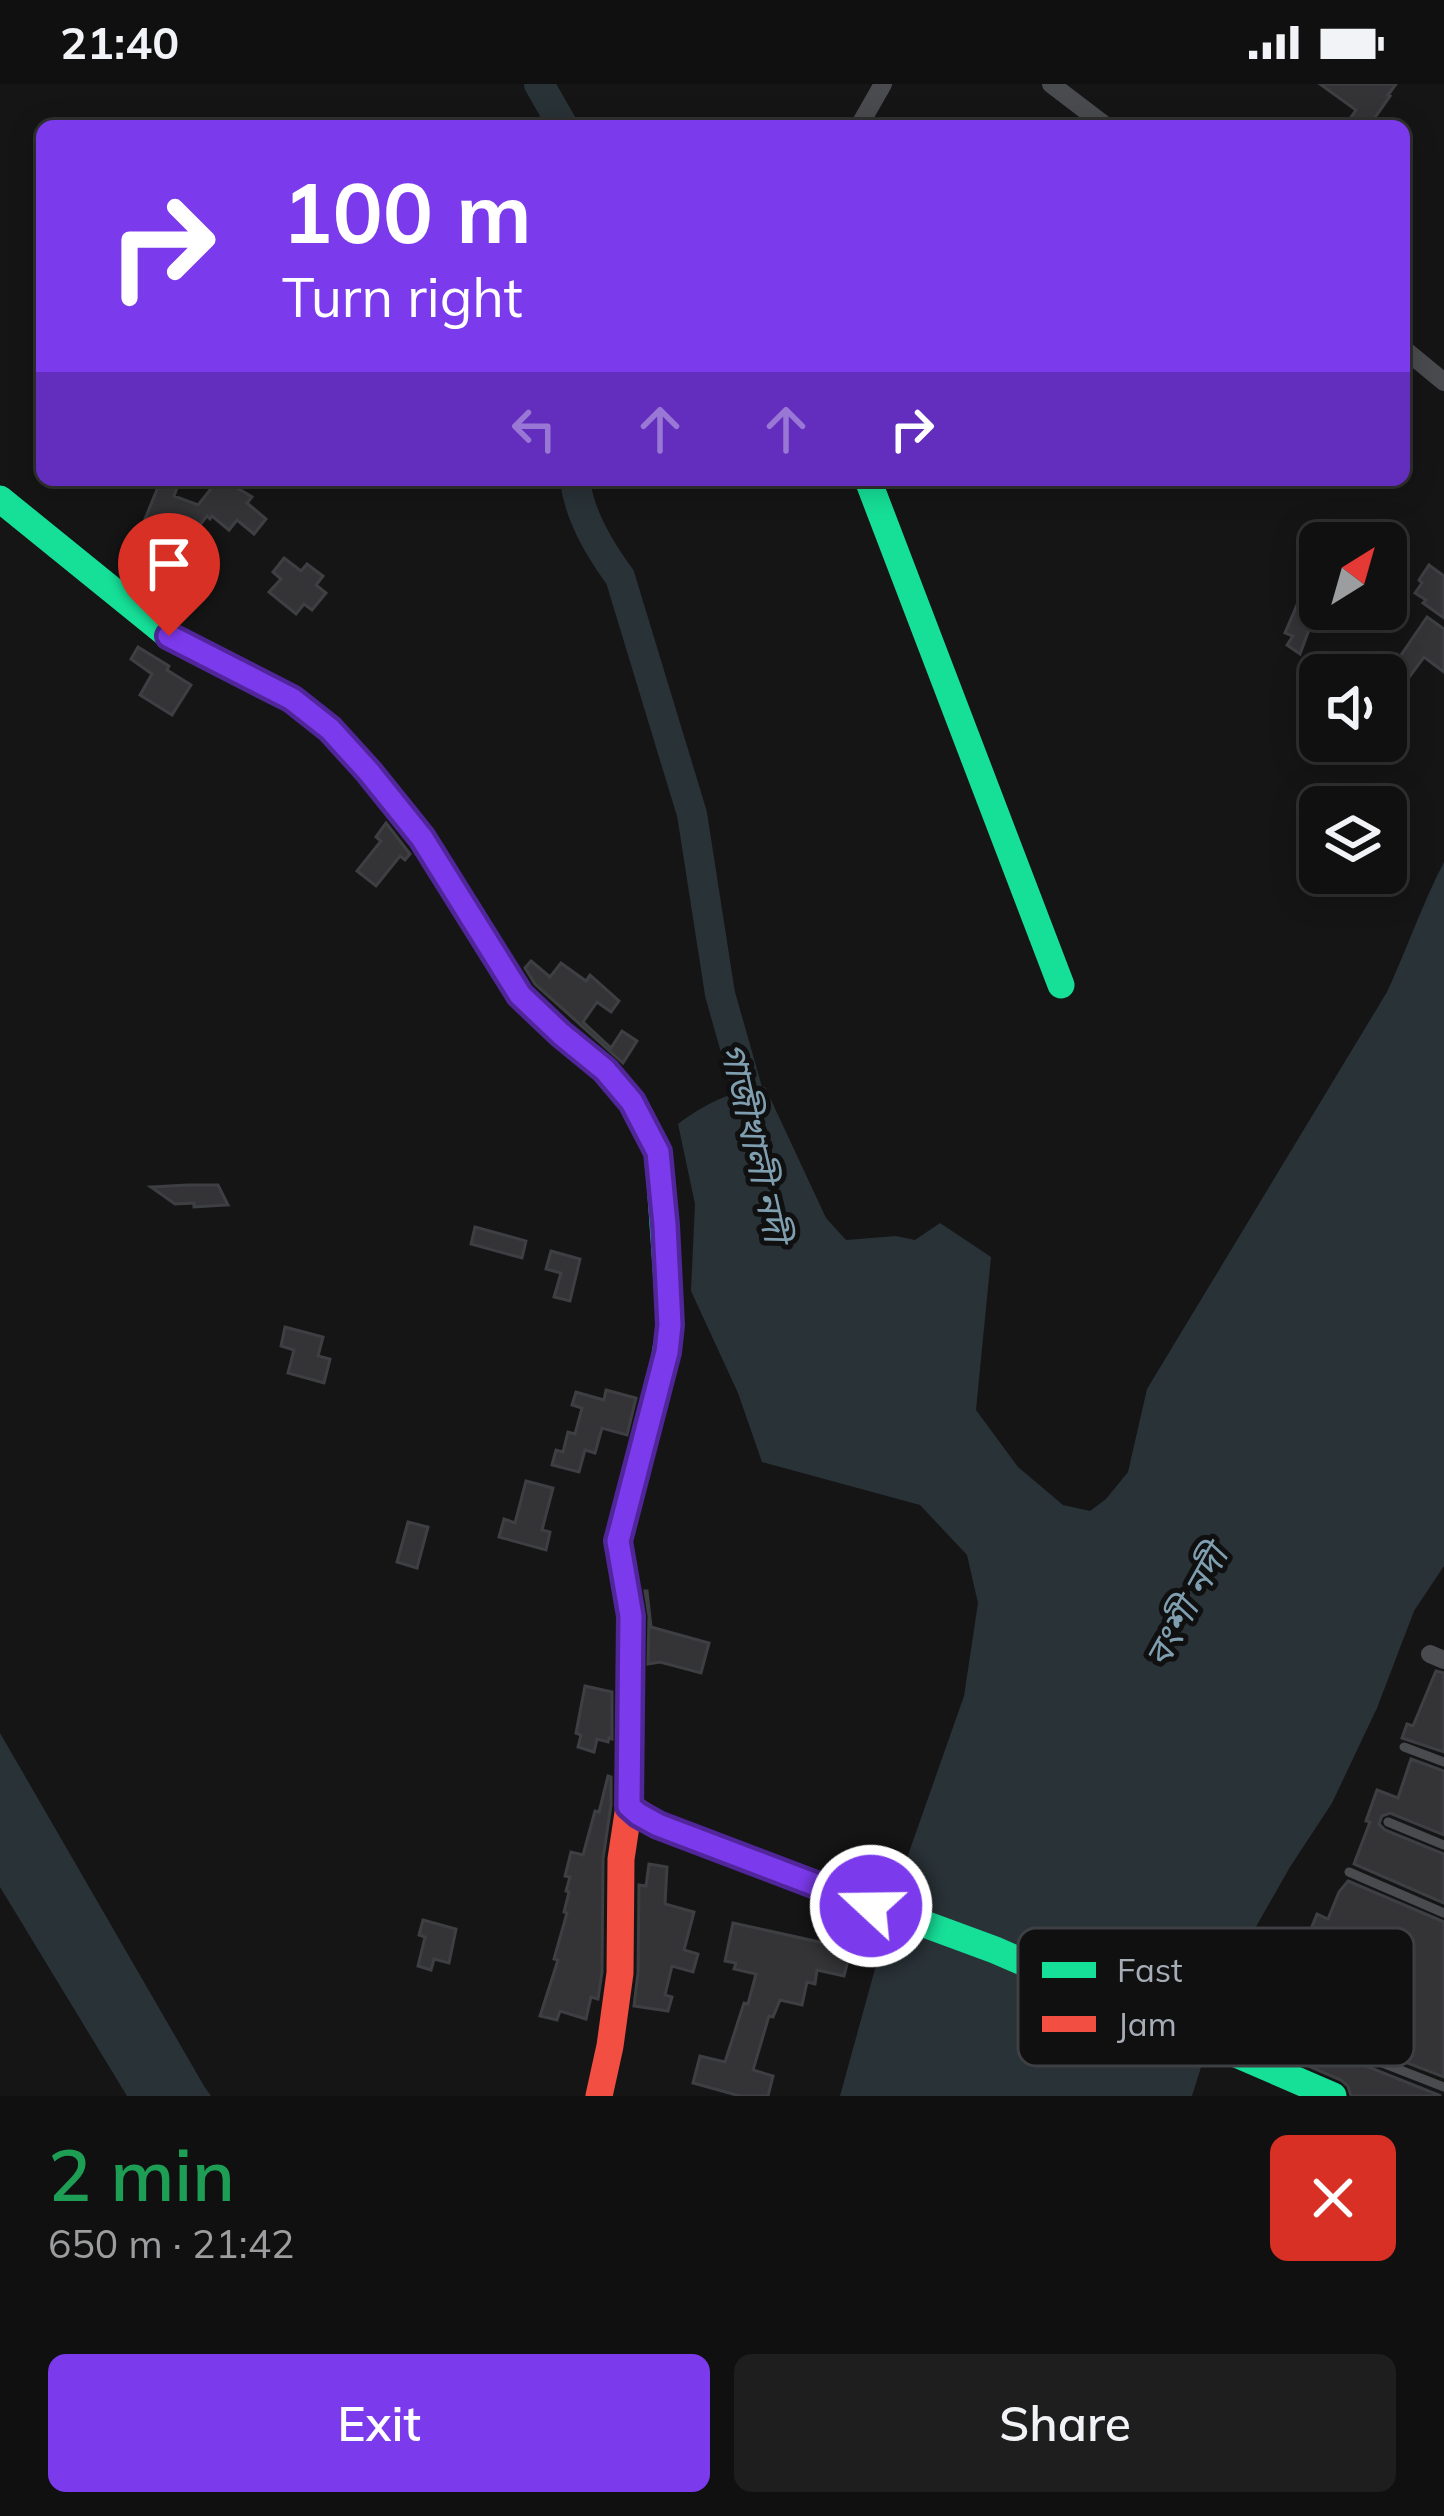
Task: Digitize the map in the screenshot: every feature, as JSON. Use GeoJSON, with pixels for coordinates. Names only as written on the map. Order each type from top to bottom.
{"type":"FeatureCollection","features":[{"type":"Feature","properties":{"kind":"street"},"geometry":{"type":"LineString","coordinates":[[862,120],[883,84]]}},
{"type":"Feature","properties":{"kind":"street"},"geometry":{"type":"LineString","coordinates":[[1051,84],[1098,120]]}},
{"type":"Feature","properties":{"kind":"street"},"geometry":{"type":"LineString","coordinates":[[1410,354],[1444,382]]}},
{"type":"Feature","properties":{"kind":"street"},"geometry":{"type":"LineString","coordinates":[[870,486],[1060,985]]}},
{"type":"Feature","properties":{"kind":"street"},"geometry":{"type":"LineString","coordinates":[[0,499],[169,636],[292,699],[330,729],[422,838],[520,995],[605,1070],[632,1102],[658,1152],[670,1325],[618,1541],[631,1616],[629,1806],[621,1859],[620,1973],[598,2096]]}},
{"type":"Feature","properties":{"kind":"street"},"geometry":{"type":"LineString","coordinates":[[629,1806],[658,1825],[1018,1961]]}},
{"type":"Feature","properties":{"kind":"street"},"geometry":{"type":"LineString","coordinates":[[1263,2066],[1328,2094]]}},
{"type":"Feature","properties":{"kind":"lane"},"geometry":{"type":"LineString","coordinates":[[1404,1748],[1444,1762]]}},
{"type":"Feature","properties":{"kind":"lane"},"geometry":{"type":"LineString","coordinates":[[1388,1822],[1444,1845]]}},
{"type":"Feature","properties":{"kind":"lane"},"geometry":{"type":"LineString","coordinates":[[1349,1872],[1444,1912]]}},
{"type":"Feature","properties":{"kind":"lane"},"geometry":{"type":"LineString","coordinates":[[1388,2066],[1444,2087]]}},
{"type":"Feature","properties":{"kind":"water","name":"বংশী নদী"},"geometry":{"type":"Polygon","coordinates":[[[1444,862],[1444,1566],[1414,1611],[1377,1708],[1332,1803],[1255,1928],[1018,1928],[1018,2066],[1201,2066],[1192,2096],[840,2096],[900,1878],[964,1696],[978,1603],[967,1555],[920,1505],[762,1462],[738,1393],[691,1291],[695,1204],[678,1124],[719,1100],[765,1087],[826,1218],[846,1240],[896,1236],[915,1240],[940,1223],[991,1257],[976,1410],[1018,1467],[1063,1505],[1090,1511],[1128,1472],[1147,1389],[1387,992],[1444,862]]]}},
{"type":"Feature","properties":{"kind":"water"},"geometry":{"type":"Polygon","coordinates":[[[0,1733],[211,2096],[127,2096],[0,1887],[0,1733]]]}},
{"type":"Feature","properties":{"kind":"building"},"geometry":{"type":"Polygon","coordinates":[[[1320,84],[1396,84],[1373,120],[1349,120],[1356,110],[1320,84]]]}},
{"type":"Feature","properties":{"kind":"building"},"geometry":{"type":"Polygon","coordinates":[[[178,486],[174,496],[198,505],[213,486],[234,486],[252,497],[247,503],[266,519],[254,534],[237,520],[229,530],[212,516],[199,526],[187,517],[162,560],[146,551],[159,528],[145,519],[160,488],[178,486]]]}},
{"type":"Feature","properties":{"kind":"building"},"geometry":{"type":"Polygon","coordinates":[[[284,558],[301,571],[307,564],[323,576],[316,585],[326,593],[312,610],[304,604],[296,614],[269,592],[281,579],[273,572],[284,558]]]}},
{"type":"Feature","properties":{"kind":"building"},"geometry":{"type":"Polygon","coordinates":[[[1429,565],[1444,576],[1444,618],[1415,593],[1429,565]]]}},
{"type":"Feature","properties":{"kind":"building"},"geometry":{"type":"Polygon","coordinates":[[[1299,600],[1299,630],[1309,630],[1300,654],[1287,645],[1293,636],[1285,633],[1299,600]]]}},
{"type":"Feature","properties":{"kind":"building"},"geometry":{"type":"Polygon","coordinates":[[[1427,617],[1444,629],[1444,672],[1424,657],[1407,680],[1407,654],[1402,654],[1427,617]]]}},
{"type":"Feature","properties":{"kind":"building"},"geometry":{"type":"Polygon","coordinates":[[[138,647],[191,685],[172,715],[140,695],[152,674],[131,659],[138,647]]]}},
{"type":"Feature","properties":{"kind":"building"},"geometry":{"type":"Polygon","coordinates":[[[386,823],[410,854],[405,860],[400,856],[376,886],[357,871],[381,841],[376,837],[386,823]]]}},
{"type":"Feature","properties":{"kind":"building"},"geometry":{"type":"Polygon","coordinates":[[[531,961],[550,977],[561,963],[586,981],[590,975],[619,1001],[611,1012],[597,1002],[583,1022],[611,1048],[622,1031],[637,1041],[623,1063],[535,984],[525,968],[531,961]]]}},
{"type":"Feature","properties":{"kind":"building"},"geometry":{"type":"Polygon","coordinates":[[[218,1185],[228,1205],[175,1204],[151,1187],[218,1185]]]}},
{"type":"Feature","properties":{"kind":"building"},"geometry":{"type":"Polygon","coordinates":[[[475,1227],[526,1241],[522,1258],[471,1244],[475,1227]]]}},
{"type":"Feature","properties":{"kind":"building"},"geometry":{"type":"Polygon","coordinates":[[[551,1251],[580,1259],[570,1301],[554,1297],[561,1273],[546,1269],[551,1251]]]}},
{"type":"Feature","properties":{"kind":"building"},"geometry":{"type":"Polygon","coordinates":[[[285,1327],[323,1337],[318,1356],[330,1359],[324,1383],[288,1373],[294,1350],[281,1346],[285,1327]]]}},
{"type":"Feature","properties":{"kind":"building"},"geometry":{"type":"Polygon","coordinates":[[[606,1390],[636,1398],[627,1435],[602,1428],[595,1453],[585,1450],[579,1472],[552,1465],[556,1450],[563,1452],[568,1432],[575,1434],[582,1408],[572,1405],[576,1392],[604,1400],[606,1390]]]}},
{"type":"Feature","properties":{"kind":"building"},"geometry":{"type":"Polygon","coordinates":[[[526,1481],[553,1488],[542,1530],[550,1532],[546,1550],[499,1537],[504,1519],[515,1523],[526,1481]]]}},
{"type":"Feature","properties":{"kind":"building"},"geometry":{"type":"Polygon","coordinates":[[[408,1522],[428,1527],[417,1568],[397,1562],[408,1522]]]}},
{"type":"Feature","properties":{"kind":"building"},"geometry":{"type":"Polygon","coordinates":[[[645,1591],[651,1627],[709,1643],[701,1673],[660,1662],[648,1664],[645,1591]]]}},
{"type":"Feature","properties":{"kind":"building"},"geometry":{"type":"Polygon","coordinates":[[[1436,1671],[1444,1673],[1444,1752],[1402,1738],[1407,1724],[1413,1726],[1436,1671]]]}},
{"type":"Feature","properties":{"kind":"building"},"geometry":{"type":"Polygon","coordinates":[[[585,1686],[612,1692],[612,1739],[597,1739],[594,1752],[578,1747],[581,1735],[576,1733],[585,1686]]]}},
{"type":"Feature","properties":{"kind":"building"},"geometry":{"type":"Polygon","coordinates":[[[1411,1759],[1444,1771],[1444,1835],[1390,1813],[1379,1824],[1444,1854],[1444,1903],[1354,1864],[1377,1790],[1398,1798],[1411,1759]]]}},
{"type":"Feature","properties":{"kind":"building"},"geometry":{"type":"Polygon","coordinates":[[[608,1776],[611,1805],[603,1859],[598,1999],[591,1997],[586,2019],[560,2011],[557,2020],[540,2016],[567,1913],[570,1877],[565,1876],[571,1852],[583,1855],[608,1776]]]}},
{"type":"Feature","properties":{"kind":"building"},"geometry":{"type":"Polygon","coordinates":[[[649,1864],[667,1867],[665,1904],[694,1912],[684,1950],[698,1954],[693,1972],[672,1966],[665,1995],[672,1997],[668,2011],[634,2006],[639,1885],[646,1886],[649,1864]]]}},
{"type":"Feature","properties":{"kind":"building"},"geometry":{"type":"Polygon","coordinates":[[[1348,1881],[1444,1922],[1444,2077],[1414,2066],[1414,1928],[1311,1928],[1317,1914],[1328,1919],[1348,1881]]]}},
{"type":"Feature","properties":{"kind":"building"},"geometry":{"type":"Polygon","coordinates":[[[423,1920],[456,1929],[449,1963],[434,1959],[431,1970],[418,1966],[425,1937],[419,1935],[423,1920]]]}},
{"type":"Feature","properties":{"kind":"building"},"geometry":{"type":"Polygon","coordinates":[[[733,1923],[851,1949],[844,1976],[817,1970],[815,1984],[807,1982],[802,2005],[780,2000],[773,2017],[769,2016],[753,2070],[773,2076],[768,2096],[740,2096],[693,2083],[700,2056],[725,2062],[756,1974],[734,1969],[736,1963],[725,1961],[733,1923]]]}},
{"type":"Feature","properties":{"kind":"building"},"geometry":{"type":"Polygon","coordinates":[[[1308,2066],[1366,2066],[1441,2096],[1351,2096],[1341,2080],[1308,2066]]]}},
{"type":"Feature","properties":{"kind":"waterway","name":"গাজীখালী নদী"},"geometry":{"type":"LineString","coordinates":[[539,84],[560,120]]}},
{"type":"Feature","properties":{"kind":"waterway","name":"গাজীখালী নদী"},"geometry":{"type":"LineString","coordinates":[[576,486],[592,531],[620,577],[692,814],[720,994],[747,1089],[753,1130]]}},
{"type":"Feature","properties":{"kind":"traffic: fast"},"geometry":{"type":"LineString","coordinates":[[870,486],[1061,985]]}},
{"type":"Feature","properties":{"kind":"traffic: fast"},"geometry":{"type":"LineString","coordinates":[[0,499],[169,636],[292,699],[330,729],[421,838],[521,995],[605,1070],[632,1102],[658,1152],[670,1325],[662,1373]]}},
{"type":"Feature","properties":{"kind":"traffic: fast"},"geometry":{"type":"LineString","coordinates":[[797,1877],[1018,1960]]}},
{"type":"Feature","properties":{"kind":"traffic: fast"},"geometry":{"type":"LineString","coordinates":[[1264,2066],[1333,2096]]}},
{"type":"Feature","properties":{"kind":"traffic: jam"},"geometry":{"type":"LineString","coordinates":[[662,1373],[618,1541],[631,1616],[629,1806],[658,1825],[797,1877]]}},
{"type":"Feature","properties":{"kind":"traffic: jam"},"geometry":{"type":"LineString","coordinates":[[599,2096],[620,1973],[621,1859],[629,1806]]}},
{"type":"Feature","properties":{"kind":"route"},"geometry":{"type":"LineString","coordinates":[[169,636],[292,699],[330,729],[422,838],[520,995],[605,1070],[632,1102],[658,1152],[670,1325],[618,1541],[631,1616],[629,1806],[658,1825],[871,1906]]}}]}
